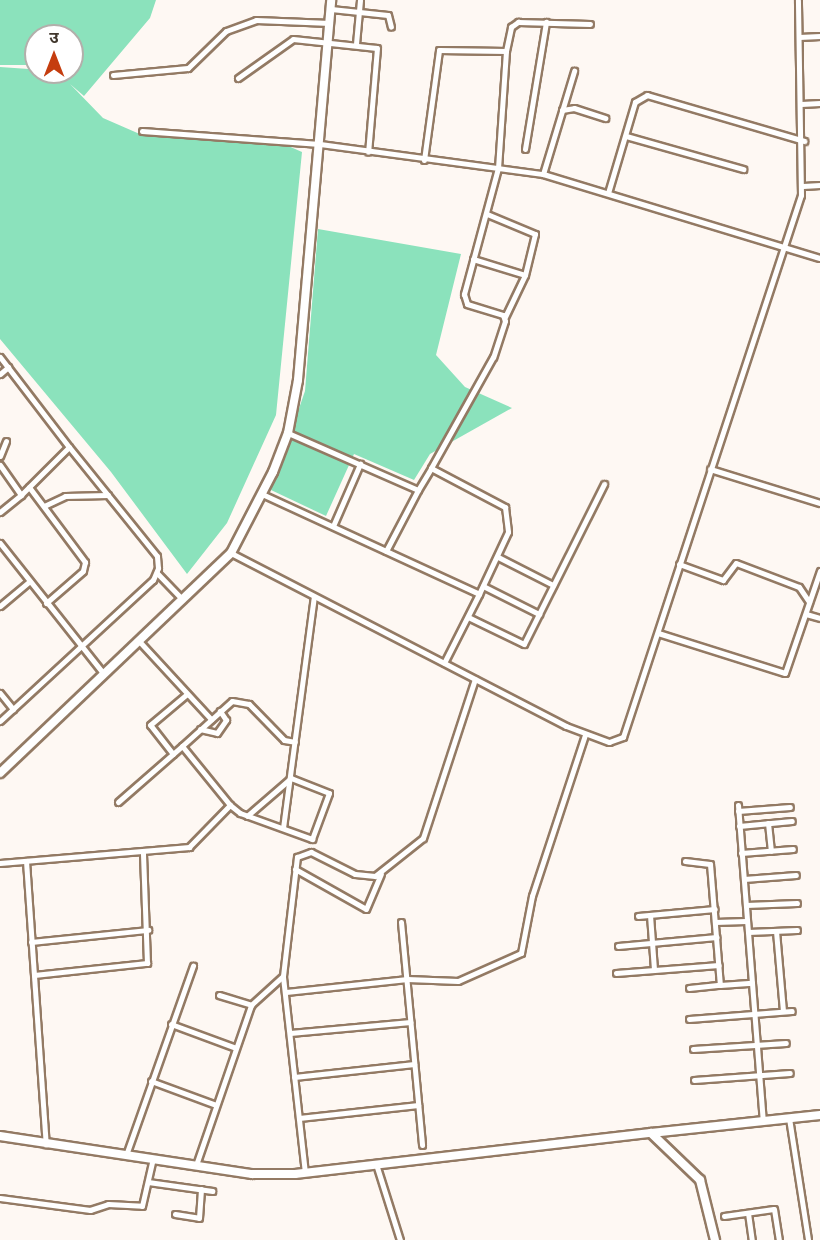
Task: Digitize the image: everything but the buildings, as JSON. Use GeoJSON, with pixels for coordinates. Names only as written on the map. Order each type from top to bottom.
{"type":"FeatureCollection","features":[{"type":"Feature","properties":{"kind":"main road"},"geometry":{"type":"LineString","coordinates":[[0,1137],[252,1174],[305,1173],[651,1133],[700,1180],[715,1240]]}},
{"type":"Feature","properties":{"kind":"street"},"geometry":{"type":"LineString","coordinates":[[0,773],[231,553],[288,434],[320,144],[331,0]]}},
{"type":"Feature","properties":{"kind":"street"},"geometry":{"type":"LineString","coordinates":[[356,44],[360,0]]}},
{"type":"Feature","properties":{"kind":"street"},"geometry":{"type":"LineString","coordinates":[[231,553],[585,735],[609,742],[626,734],[710,469],[786,248],[803,186],[804,141],[798,0]]}},
{"type":"Feature","properties":{"kind":"street"},"geometry":{"type":"LineString","coordinates":[[331,9],[390,16],[391,27]]}},
{"type":"Feature","properties":{"kind":"street"},"geometry":{"type":"LineString","coordinates":[[113,75],[188,68],[226,31],[256,20],[330,23]]}},
{"type":"Feature","properties":{"kind":"street"},"geometry":{"type":"LineString","coordinates":[[525,149],[546,22]]}},
{"type":"Feature","properties":{"kind":"street"},"geometry":{"type":"LineString","coordinates":[[505,317],[464,301],[498,168],[506,51],[515,23],[590,24]]}},
{"type":"Feature","properties":{"kind":"street"},"geometry":{"type":"LineString","coordinates":[[799,37],[820,36]]}},
{"type":"Feature","properties":{"kind":"street"},"geometry":{"type":"LineString","coordinates":[[238,78],[287,41],[328,41],[356,44],[380,50],[368,152]]}},
{"type":"Feature","properties":{"kind":"street"},"geometry":{"type":"LineString","coordinates":[[424,160],[439,50],[506,51]]}},
{"type":"Feature","properties":{"kind":"street"},"geometry":{"type":"LineString","coordinates":[[543,174],[574,71]]}},
{"type":"Feature","properties":{"kind":"street"},"geometry":{"type":"LineString","coordinates":[[608,193],[635,102],[646,95],[804,141]]}},
{"type":"Feature","properties":{"kind":"street"},"geometry":{"type":"LineString","coordinates":[[801,104],[820,103]]}},
{"type":"Feature","properties":{"kind":"street"},"geometry":{"type":"LineString","coordinates":[[562,110],[574,108],[605,118]]}},
{"type":"Feature","properties":{"kind":"street"},"geometry":{"type":"LineString","coordinates":[[142,131],[320,144],[424,160],[543,174],[820,258]]}},
{"type":"Feature","properties":{"kind":"street"},"geometry":{"type":"LineString","coordinates":[[626,136],[743,169]]}},
{"type":"Feature","properties":{"kind":"street"},"geometry":{"type":"LineString","coordinates":[[803,186],[820,185]]}},
{"type":"Feature","properties":{"kind":"street"},"geometry":{"type":"LineString","coordinates":[[386,551],[468,394],[493,357],[505,317],[525,275],[535,234],[488,214]]}},
{"type":"Feature","properties":{"kind":"street"},"geometry":{"type":"LineString","coordinates":[[473,259],[525,275]]}},
{"type":"Feature","properties":{"kind":"street"},"geometry":{"type":"LineString","coordinates":[[0,357],[156,556],[157,573],[182,599]]}},
{"type":"Feature","properties":{"kind":"street"},"geometry":{"type":"LineString","coordinates":[[0,374],[8,367]]}},
{"type":"Feature","properties":{"kind":"street"},"geometry":{"type":"LineString","coordinates":[[288,434],[418,490]]}},
{"type":"Feature","properties":{"kind":"street"},"geometry":{"type":"LineString","coordinates":[[0,456],[6,441]]}},
{"type":"Feature","properties":{"kind":"street"},"geometry":{"type":"LineString","coordinates":[[0,512],[21,495],[69,447]]}},
{"type":"Feature","properties":{"kind":"street"},"geometry":{"type":"LineString","coordinates":[[333,526],[360,464]]}},
{"type":"Feature","properties":{"kind":"street"},"geometry":{"type":"LineString","coordinates":[[0,465],[21,495]]}},
{"type":"Feature","properties":{"kind":"street"},"geometry":{"type":"LineString","coordinates":[[431,468],[505,507],[511,520],[498,557],[444,663]]}},
{"type":"Feature","properties":{"kind":"street"},"geometry":{"type":"LineString","coordinates":[[710,469],[820,503]]}},
{"type":"Feature","properties":{"kind":"street"},"geometry":{"type":"LineString","coordinates":[[468,617],[524,644],[604,484]]}},
{"type":"Feature","properties":{"kind":"street"},"geometry":{"type":"LineString","coordinates":[[29,487],[85,562],[83,571],[46,603]]}},
{"type":"Feature","properties":{"kind":"street"},"geometry":{"type":"LineString","coordinates":[[261,494],[479,594]]}},
{"type":"Feature","properties":{"kind":"street"},"geometry":{"type":"LineString","coordinates":[[44,506],[65,496],[108,495]]}},
{"type":"Feature","properties":{"kind":"street"},"geometry":{"type":"LineString","coordinates":[[0,543],[103,673]]}},
{"type":"Feature","properties":{"kind":"street"},"geometry":{"type":"LineString","coordinates":[[498,557],[553,585]]}},
{"type":"Feature","properties":{"kind":"street"},"geometry":{"type":"LineString","coordinates":[[679,564],[723,580],[734,562],[799,587],[810,602]]}},
{"type":"Feature","properties":{"kind":"street"},"geometry":{"type":"LineString","coordinates":[[658,633],[785,673],[820,571]]}},
{"type":"Feature","properties":{"kind":"street"},"geometry":{"type":"LineString","coordinates":[[0,720],[157,573]]}},
{"type":"Feature","properties":{"kind":"street"},"geometry":{"type":"LineString","coordinates":[[0,606],[29,582]]}},
{"type":"Feature","properties":{"kind":"street"},"geometry":{"type":"LineString","coordinates":[[483,586],[539,614]]}},
{"type":"Feature","properties":{"kind":"street"},"geometry":{"type":"LineString","coordinates":[[283,828],[314,597]]}},
{"type":"Feature","properties":{"kind":"street"},"geometry":{"type":"LineString","coordinates":[[806,614],[820,618]]}},
{"type":"Feature","properties":{"kind":"street"},"geometry":{"type":"LineString","coordinates":[[138,640],[211,718]]}},
{"type":"Feature","properties":{"kind":"street"},"geometry":{"type":"LineString","coordinates":[[295,869],[366,909],[382,873],[428,830],[475,679]]}},
{"type":"Feature","properties":{"kind":"street"},"geometry":{"type":"LineString","coordinates":[[0,693],[13,709]]}},
{"type":"Feature","properties":{"kind":"street"},"geometry":{"type":"LineString","coordinates":[[173,754],[150,725],[187,693]]}},
{"type":"Feature","properties":{"kind":"street"},"geometry":{"type":"LineString","coordinates":[[118,802],[211,718],[241,700],[284,740],[295,742]]}},
{"type":"Feature","properties":{"kind":"street"},"geometry":{"type":"LineString","coordinates":[[200,729],[217,733],[226,720],[220,711]]}},
{"type":"Feature","properties":{"kind":"street"},"geometry":{"type":"LineString","coordinates":[[286,992],[407,979],[468,978],[524,948],[532,896],[585,735]]}},
{"type":"Feature","properties":{"kind":"street"},"geometry":{"type":"LineString","coordinates":[[182,746],[230,805],[247,816],[315,838],[329,798],[327,790],[291,778]]}},
{"type":"Feature","properties":{"kind":"street"},"geometry":{"type":"LineString","coordinates":[[247,816],[291,778]]}},
{"type":"Feature","properties":{"kind":"street"},"geometry":{"type":"LineString","coordinates":[[0,863],[189,847],[230,805]]}},
{"type":"Feature","properties":{"kind":"street"},"geometry":{"type":"LineString","coordinates":[[763,1120],[738,808],[790,807]]}},
{"type":"Feature","properties":{"kind":"street"},"geometry":{"type":"LineString","coordinates":[[739,826],[792,821]]}},
{"type":"Feature","properties":{"kind":"street"},"geometry":{"type":"LineString","coordinates":[[768,823],[771,851]]}},
{"type":"Feature","properties":{"kind":"street"},"geometry":{"type":"LineString","coordinates":[[741,853],[793,849]]}},
{"type":"Feature","properties":{"kind":"street"},"geometry":{"type":"LineString","coordinates":[[305,1173],[283,976],[295,869],[299,854],[306,851],[355,874],[382,873]]}},
{"type":"Feature","properties":{"kind":"street"},"geometry":{"type":"LineString","coordinates":[[34,975],[147,963],[148,930],[143,852]]}},
{"type":"Feature","properties":{"kind":"street"},"geometry":{"type":"LineString","coordinates":[[26,861],[45,1144]]}},
{"type":"Feature","properties":{"kind":"street"},"geometry":{"type":"LineString","coordinates":[[685,861],[709,861],[720,986]]}},
{"type":"Feature","properties":{"kind":"street"},"geometry":{"type":"LineString","coordinates":[[744,879],[796,875]]}},
{"type":"Feature","properties":{"kind":"street"},"geometry":{"type":"LineString","coordinates":[[746,905],[797,903]]}},
{"type":"Feature","properties":{"kind":"street"},"geometry":{"type":"LineString","coordinates":[[638,916],[715,909]]}},
{"type":"Feature","properties":{"kind":"street"},"geometry":{"type":"LineString","coordinates":[[650,915],[654,969]]}},
{"type":"Feature","properties":{"kind":"street"},"geometry":{"type":"LineString","coordinates":[[716,922],[746,921]]}},
{"type":"Feature","properties":{"kind":"street"},"geometry":{"type":"LineString","coordinates":[[401,922],[422,1145]]}},
{"type":"Feature","properties":{"kind":"street"},"geometry":{"type":"LineString","coordinates":[[32,942],[148,930]]}},
{"type":"Feature","properties":{"kind":"street"},"geometry":{"type":"LineString","coordinates":[[748,932],[797,930]]}},
{"type":"Feature","properties":{"kind":"street"},"geometry":{"type":"LineString","coordinates":[[776,931],[783,1011]]}},
{"type":"Feature","properties":{"kind":"street"},"geometry":{"type":"LineString","coordinates":[[618,946],[717,937]]}},
{"type":"Feature","properties":{"kind":"street"},"geometry":{"type":"LineString","coordinates":[[616,973],[719,965]]}},
{"type":"Feature","properties":{"kind":"street"},"geometry":{"type":"LineString","coordinates":[[126,1155],[193,966]]}},
{"type":"Feature","properties":{"kind":"street"},"geometry":{"type":"LineString","coordinates":[[196,1165],[251,1005],[283,976]]}},
{"type":"Feature","properties":{"kind":"street"},"geometry":{"type":"LineString","coordinates":[[688,988],[752,983]]}},
{"type":"Feature","properties":{"kind":"street"},"geometry":{"type":"LineString","coordinates":[[219,995],[251,1005]]}},
{"type":"Feature","properties":{"kind":"street"},"geometry":{"type":"LineString","coordinates":[[689,1019],[792,1011]]}},
{"type":"Feature","properties":{"kind":"street"},"geometry":{"type":"LineString","coordinates":[[290,1033],[411,1022]]}},
{"type":"Feature","properties":{"kind":"street"},"geometry":{"type":"LineString","coordinates":[[171,1024],[236,1048]]}},
{"type":"Feature","properties":{"kind":"street"},"geometry":{"type":"LineString","coordinates":[[693,1049],[786,1043]]}},
{"type":"Feature","properties":{"kind":"street"},"geometry":{"type":"LineString","coordinates":[[294,1077],[414,1064]]}},
{"type":"Feature","properties":{"kind":"street"},"geometry":{"type":"LineString","coordinates":[[694,1080],[790,1073]]}},
{"type":"Feature","properties":{"kind":"street"},"geometry":{"type":"LineString","coordinates":[[151,1082],[216,1105]]}},
{"type":"Feature","properties":{"kind":"street"},"geometry":{"type":"LineString","coordinates":[[299,1118],[418,1105]]}},
{"type":"Feature","properties":{"kind":"street"},"geometry":{"type":"LineString","coordinates":[[651,1133],[820,1115]]}},
{"type":"Feature","properties":{"kind":"street"},"geometry":{"type":"LineString","coordinates":[[789,1118],[808,1240]]}},
{"type":"Feature","properties":{"kind":"street"},"geometry":{"type":"LineString","coordinates":[[0,1198],[90,1210],[108,1204],[142,1206],[153,1158]]}},
{"type":"Feature","properties":{"kind":"street"},"geometry":{"type":"LineString","coordinates":[[376,1164],[400,1240]]}},
{"type":"Feature","properties":{"kind":"street"},"geometry":{"type":"LineString","coordinates":[[148,1182],[212,1191]]}},
{"type":"Feature","properties":{"kind":"street"},"geometry":{"type":"LineString","coordinates":[[175,1214],[199,1218],[201,1189]]}},
{"type":"Feature","properties":{"kind":"street"},"geometry":{"type":"LineString","coordinates":[[724,1216],[774,1209],[779,1240]]}},
{"type":"Feature","properties":{"kind":"street"},"geometry":{"type":"LineString","coordinates":[[748,1213],[752,1240]]}},
{"type":"Feature","properties":{"kind":"green space"},"geometry":{"type":"Polygon","coordinates":[[[0,0],[156,0],[150,18],[84,96],[70,84],[84,84],[84,24],[24,24],[24,65],[0,65],[0,0]]]}},
{"type":"Feature","properties":{"kind":"green space"},"geometry":{"type":"Polygon","coordinates":[[[0,67],[24,69],[24,84],[70,84],[103,118],[142,135],[286,145],[302,152],[276,415],[227,523],[187,574],[111,472],[0,339],[0,67]]]}},
{"type":"Feature","properties":{"kind":"green space"},"geometry":{"type":"Polygon","coordinates":[[[318,229],[461,254],[436,355],[465,387],[512,408],[430,454],[414,480],[354,454],[326,516],[271,490],[305,391],[318,229]]]}}]}
